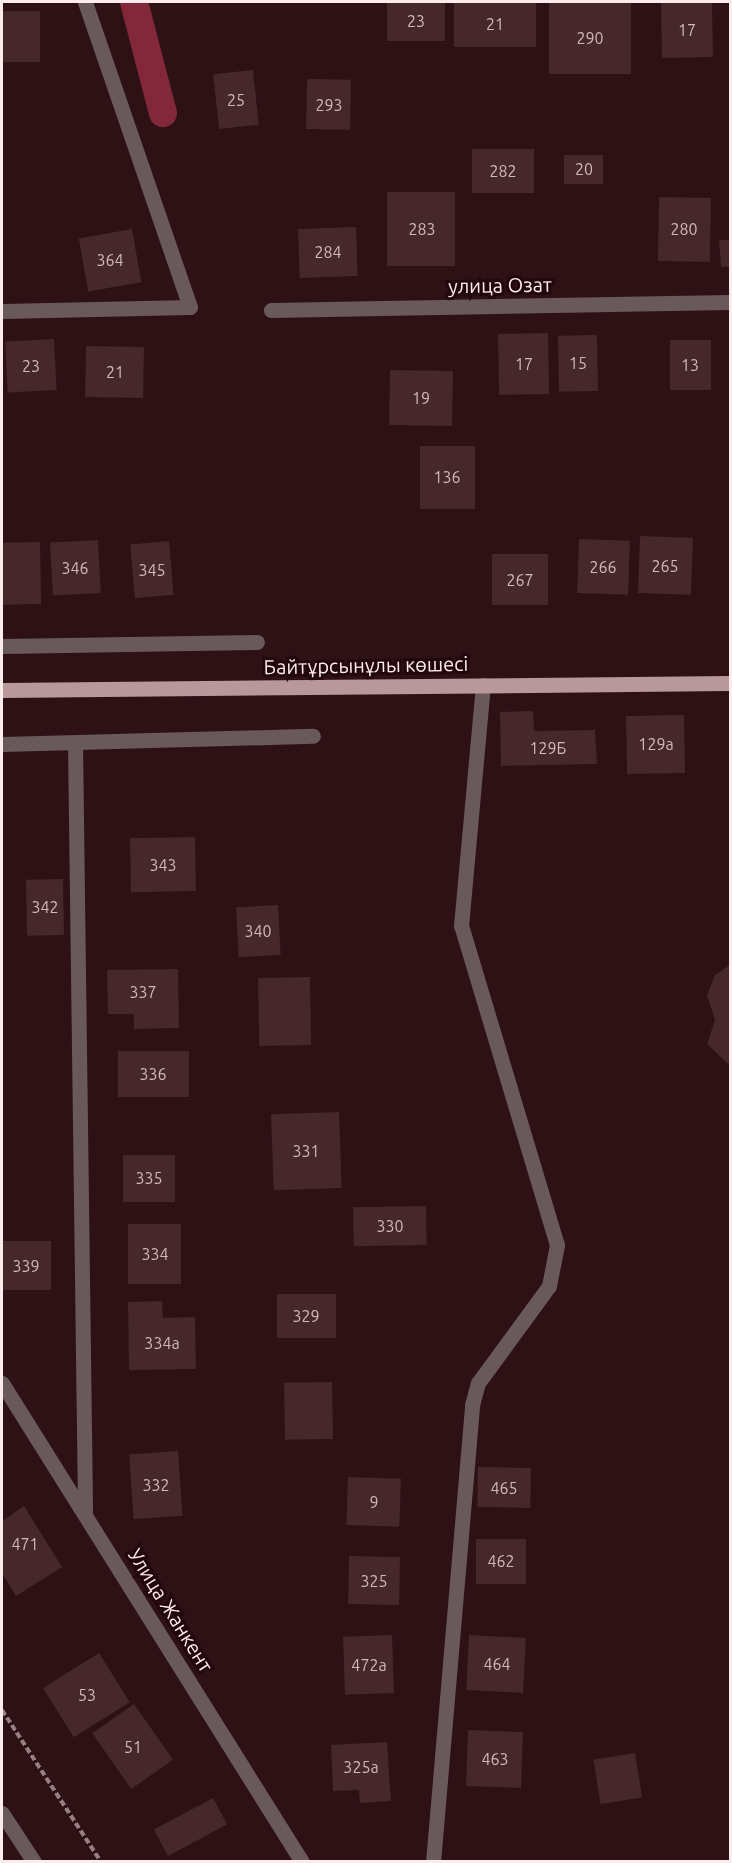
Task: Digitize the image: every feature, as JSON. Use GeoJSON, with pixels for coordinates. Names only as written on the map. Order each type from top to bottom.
{"type":"FeatureCollection","features":[{"type":"Feature","properties":{"kind":"main road","name":"Байтұрсынұлы көшесі"},"geometry":{"type":"LineString","coordinates":[[2,690],[730,683]]}},
{"type":"Feature","properties":{"kind":"street"},"geometry":{"type":"LineString","coordinates":[[2,311],[190,307],[86,2]]}},
{"type":"Feature","properties":{"kind":"street","name":"улица Озат"},"geometry":{"type":"LineString","coordinates":[[271,310],[730,302]]}},
{"type":"Feature","properties":{"kind":"street"},"geometry":{"type":"LineString","coordinates":[[2,646],[257,642]]}},
{"type":"Feature","properties":{"kind":"street"},"geometry":{"type":"LineString","coordinates":[[433,1862],[472,1405],[478,1383],[549,1286],[556,1268],[552,1220],[461,926],[483,685]]}},
{"type":"Feature","properties":{"kind":"street"},"geometry":{"type":"LineString","coordinates":[[2,744],[314,736]]}},
{"type":"Feature","properties":{"kind":"street"},"geometry":{"type":"LineString","coordinates":[[75,743],[85,1512]]}},
{"type":"Feature","properties":{"kind":"street","name":"Улица Жанкент"},"geometry":{"type":"LineString","coordinates":[[2,1383],[85,1512],[302,1862]]}},
{"type":"Feature","properties":{"kind":"street"},"geometry":{"type":"LineString","coordinates":[[2,1813],[34,1862]]}},
{"type":"Feature","properties":{"kind":"path"},"geometry":{"type":"LineString","coordinates":[[2,1710],[101,1862]]}},
{"type":"Feature","properties":{"kind":"building"},"geometry":{"type":"Polygon","coordinates":[[[387,2],[445,2],[445,41],[387,41],[387,2]]]}},
{"type":"Feature","properties":{"kind":"building"},"geometry":{"type":"Polygon","coordinates":[[[454,2],[536,2],[536,47],[454,47],[454,2]]]}},
{"type":"Feature","properties":{"kind":"building"},"geometry":{"type":"Polygon","coordinates":[[[549,2],[631,2],[631,74],[549,74],[549,2]]]}},
{"type":"Feature","properties":{"kind":"building"},"geometry":{"type":"Polygon","coordinates":[[[712,2],[713,57],[662,58],[661,3],[712,2]]]}},
{"type":"Feature","properties":{"kind":"building"},"geometry":{"type":"Polygon","coordinates":[[[2,11],[40,11],[40,62],[2,62],[2,11]]]}},
{"type":"Feature","properties":{"kind":"building"},"geometry":{"type":"Polygon","coordinates":[[[253,70],[259,125],[219,129],[213,74],[253,70]]]}},
{"type":"Feature","properties":{"kind":"building"},"geometry":{"type":"Polygon","coordinates":[[[307,79],[351,80],[350,130],[306,129],[307,79]]]}},
{"type":"Feature","properties":{"kind":"building"},"geometry":{"type":"Polygon","coordinates":[[[472,149],[534,149],[534,193],[472,193],[472,149]]]}},
{"type":"Feature","properties":{"kind":"building"},"geometry":{"type":"Polygon","coordinates":[[[564,155],[603,155],[603,184],[564,184],[564,155]]]}},
{"type":"Feature","properties":{"kind":"building"},"geometry":{"type":"Polygon","coordinates":[[[387,192],[455,192],[455,266],[387,266],[387,192]]]}},
{"type":"Feature","properties":{"kind":"building"},"geometry":{"type":"Polygon","coordinates":[[[659,197],[711,198],[710,262],[658,261],[659,197]]]}},
{"type":"Feature","properties":{"kind":"building"},"geometry":{"type":"Polygon","coordinates":[[[356,227],[358,276],[300,278],[298,229],[356,227]]]}},
{"type":"Feature","properties":{"kind":"building"},"geometry":{"type":"Polygon","coordinates":[[[132,229],[141,282],[88,292],[79,238],[132,229]]]}},
{"type":"Feature","properties":{"kind":"building"},"geometry":{"type":"Polygon","coordinates":[[[719,240],[730,240],[730,266],[721,267],[719,240]]]}},
{"type":"Feature","properties":{"kind":"building"},"geometry":{"type":"Polygon","coordinates":[[[548,333],[549,394],[499,395],[498,334],[548,333]]]}},
{"type":"Feature","properties":{"kind":"building"},"geometry":{"type":"Polygon","coordinates":[[[597,335],[598,391],[559,392],[558,336],[597,335]]]}},
{"type":"Feature","properties":{"kind":"building"},"geometry":{"type":"Polygon","coordinates":[[[54,339],[57,390],[8,392],[5,342],[54,339]]]}},
{"type":"Feature","properties":{"kind":"building"},"geometry":{"type":"Polygon","coordinates":[[[670,340],[711,340],[711,390],[670,390],[670,340]]]}},
{"type":"Feature","properties":{"kind":"building"},"geometry":{"type":"Polygon","coordinates":[[[86,346],[144,347],[143,398],[85,397],[86,346]]]}},
{"type":"Feature","properties":{"kind":"building"},"geometry":{"type":"Polygon","coordinates":[[[390,370],[453,371],[452,426],[389,425],[390,370]]]}},
{"type":"Feature","properties":{"kind":"building"},"geometry":{"type":"Polygon","coordinates":[[[420,446],[475,446],[475,509],[420,509],[420,446]]]}},
{"type":"Feature","properties":{"kind":"building"},"geometry":{"type":"Polygon","coordinates":[[[640,536],[693,538],[691,595],[638,593],[640,536]]]}},
{"type":"Feature","properties":{"kind":"building"},"geometry":{"type":"Polygon","coordinates":[[[579,539],[630,541],[628,595],[577,593],[579,539]]]}},
{"type":"Feature","properties":{"kind":"building"},"geometry":{"type":"Polygon","coordinates":[[[98,540],[101,593],[53,595],[50,543],[98,540]]]}},
{"type":"Feature","properties":{"kind":"building"},"geometry":{"type":"Polygon","coordinates":[[[169,541],[174,595],[135,598],[130,544],[169,541]]]}},
{"type":"Feature","properties":{"kind":"building"},"geometry":{"type":"Polygon","coordinates":[[[40,542],[41,604],[3,605],[2,543],[40,542]]]}},
{"type":"Feature","properties":{"kind":"building"},"geometry":{"type":"Polygon","coordinates":[[[492,554],[548,554],[548,605],[492,605],[492,554]]]}},
{"type":"Feature","properties":{"kind":"building"},"geometry":{"type":"Polygon","coordinates":[[[533,711],[534,731],[595,730],[597,764],[501,766],[500,712],[533,711]]]}},
{"type":"Feature","properties":{"kind":"building"},"geometry":{"type":"Polygon","coordinates":[[[684,715],[685,773],[627,774],[626,716],[684,715]]]}},
{"type":"Feature","properties":{"kind":"building"},"geometry":{"type":"Polygon","coordinates":[[[195,837],[196,891],[131,892],[130,838],[195,837]]]}},
{"type":"Feature","properties":{"kind":"building"},"geometry":{"type":"Polygon","coordinates":[[[63,879],[64,935],[27,936],[26,880],[63,879]]]}},
{"type":"Feature","properties":{"kind":"building"},"geometry":{"type":"Polygon","coordinates":[[[278,905],[281,955],[239,957],[236,907],[278,905]]]}},
{"type":"Feature","properties":{"kind":"building"},"geometry":{"type":"Polygon","coordinates":[[[730,965],[730,1063],[727,1063],[707,1044],[715,1020],[707,995],[715,975],[730,965]]]}},
{"type":"Feature","properties":{"kind":"building"},"geometry":{"type":"Polygon","coordinates":[[[178,969],[179,1028],[134,1029],[134,1014],[108,1014],[107,970],[178,969]]]}},
{"type":"Feature","properties":{"kind":"building"},"geometry":{"type":"Polygon","coordinates":[[[310,977],[311,1045],[259,1046],[258,978],[310,977]]]}},
{"type":"Feature","properties":{"kind":"building"},"geometry":{"type":"Polygon","coordinates":[[[118,1051],[189,1051],[189,1097],[118,1097],[118,1051]]]}},
{"type":"Feature","properties":{"kind":"building"},"geometry":{"type":"Polygon","coordinates":[[[339,1112],[342,1188],[274,1190],[271,1114],[339,1112]]]}},
{"type":"Feature","properties":{"kind":"building"},"geometry":{"type":"Polygon","coordinates":[[[123,1155],[175,1155],[175,1202],[123,1202],[123,1155]]]}},
{"type":"Feature","properties":{"kind":"building"},"geometry":{"type":"Polygon","coordinates":[[[426,1206],[427,1245],[354,1246],[353,1207],[426,1206]]]}},
{"type":"Feature","properties":{"kind":"building"},"geometry":{"type":"Polygon","coordinates":[[[128,1224],[181,1224],[181,1284],[128,1284],[128,1224]]]}},
{"type":"Feature","properties":{"kind":"building"},"geometry":{"type":"Polygon","coordinates":[[[2,1241],[51,1241],[51,1290],[2,1290],[2,1241]]]}},
{"type":"Feature","properties":{"kind":"building"},"geometry":{"type":"Polygon","coordinates":[[[277,1294],[336,1294],[336,1338],[277,1338],[277,1294]]]}},
{"type":"Feature","properties":{"kind":"building"},"geometry":{"type":"Polygon","coordinates":[[[162,1301],[163,1318],[195,1317],[196,1369],[129,1370],[128,1302],[162,1301]]]}},
{"type":"Feature","properties":{"kind":"building"},"geometry":{"type":"Polygon","coordinates":[[[332,1382],[333,1439],[285,1440],[284,1383],[332,1382]]]}},
{"type":"Feature","properties":{"kind":"building"},"geometry":{"type":"Polygon","coordinates":[[[178,1451],[183,1516],[134,1519],[129,1454],[178,1451]]]}},
{"type":"Feature","properties":{"kind":"building"},"geometry":{"type":"Polygon","coordinates":[[[478,1467],[531,1468],[530,1508],[477,1507],[478,1467]]]}},
{"type":"Feature","properties":{"kind":"building"},"geometry":{"type":"Polygon","coordinates":[[[348,1477],[401,1479],[399,1527],[346,1525],[348,1477]]]}},
{"type":"Feature","properties":{"kind":"building"},"geometry":{"type":"Polygon","coordinates":[[[24,1506],[62,1567],[16,1596],[2,1573],[2,1521],[24,1506]]]}},
{"type":"Feature","properties":{"kind":"building"},"geometry":{"type":"Polygon","coordinates":[[[476,1539],[526,1539],[526,1584],[476,1584],[476,1539]]]}},
{"type":"Feature","properties":{"kind":"building"},"geometry":{"type":"Polygon","coordinates":[[[349,1556],[400,1557],[399,1605],[348,1604],[349,1556]]]}},
{"type":"Feature","properties":{"kind":"building"},"geometry":{"type":"Polygon","coordinates":[[[392,1635],[394,1693],[345,1695],[343,1637],[392,1635]]]}},
{"type":"Feature","properties":{"kind":"building"},"geometry":{"type":"Polygon","coordinates":[[[469,1635],[526,1638],[523,1693],[466,1690],[469,1635]]]}},
{"type":"Feature","properties":{"kind":"building"},"geometry":{"type":"Polygon","coordinates":[[[99,1653],[130,1702],[74,1737],[43,1688],[99,1653]]]}},
{"type":"Feature","properties":{"kind":"building"},"geometry":{"type":"Polygon","coordinates":[[[134,1704],[173,1760],[131,1789],[92,1733],[134,1704]]]}},
{"type":"Feature","properties":{"kind":"building"},"geometry":{"type":"Polygon","coordinates":[[[468,1730],[523,1732],[521,1788],[466,1786],[468,1730]]]}},
{"type":"Feature","properties":{"kind":"building"},"geometry":{"type":"Polygon","coordinates":[[[387,1742],[391,1801],[360,1803],[359,1790],[333,1791],[331,1745],[387,1742]]]}},
{"type":"Feature","properties":{"kind":"building"},"geometry":{"type":"Polygon","coordinates":[[[635,1753],[642,1797],[601,1804],[594,1760],[635,1753]]]}},
{"type":"Feature","properties":{"kind":"building"},"geometry":{"type":"Polygon","coordinates":[[[213,1798],[227,1824],[168,1856],[154,1829],[213,1798]]]}},
{"type":"Feature","properties":{"kind":"waterway"},"geometry":{"type":"LineString","coordinates":[[134,2],[163,113]]}}]}
